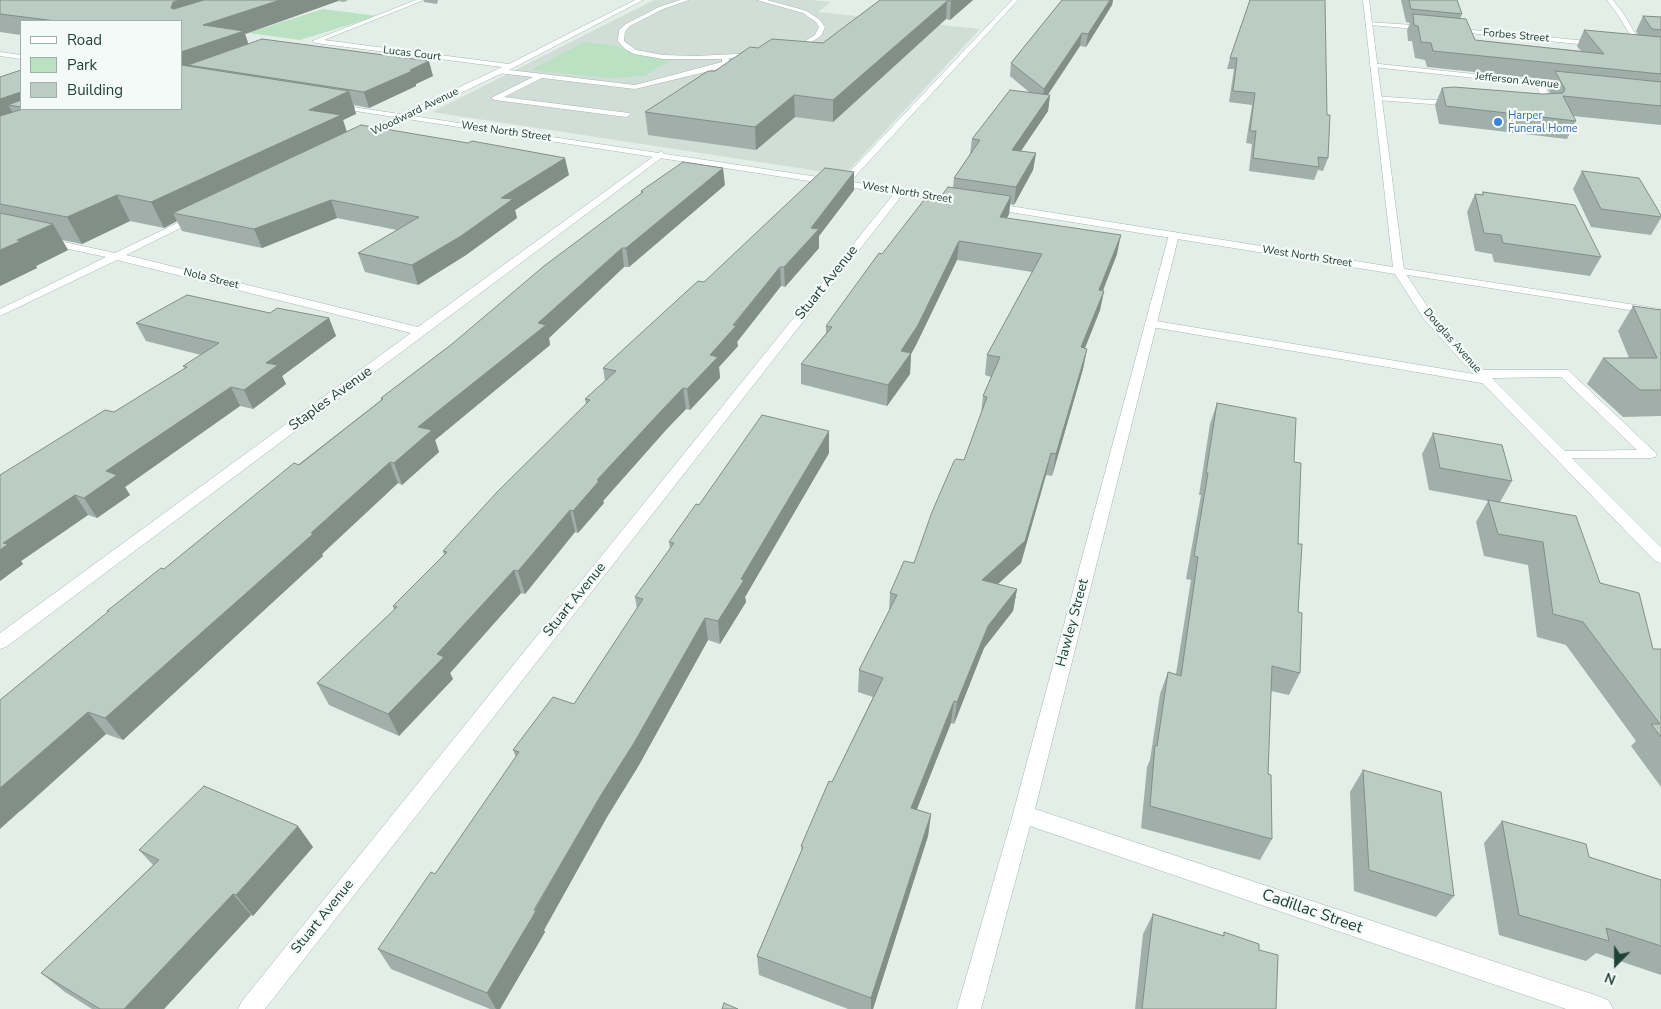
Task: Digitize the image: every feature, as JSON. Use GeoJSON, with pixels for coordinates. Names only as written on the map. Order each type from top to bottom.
{"type":"FeatureCollection","features":[{"type":"Feature","properties":{"kind":"street","name":"Lucas Court"},"geometry":{"type":"LineString","coordinates":[[422,0],[315,41],[505,68],[541,76],[635,87],[719,66],[725,64],[726,57]]}},
{"type":"Feature","properties":{"kind":"street","name":"Woodward Avenue"},"geometry":{"type":"LineString","coordinates":[[356,140],[640,0]]}},
{"type":"Feature","properties":{"kind":"street"},"geometry":{"type":"LineString","coordinates":[[686,0],[661,8],[628,24],[622,30],[621,41],[634,52],[663,57],[726,57],[765,54]]}},
{"type":"Feature","properties":{"kind":"street"},"geometry":{"type":"LineString","coordinates":[[760,0],[805,12],[818,21],[822,27],[818,36],[812,40],[783,51]]}},
{"type":"Feature","properties":{"kind":"street"},"geometry":{"type":"LineString","coordinates":[[844,183],[1015,0]]}},
{"type":"Feature","properties":{"kind":"street","name":"Douglas Avenue"},"geometry":{"type":"LineString","coordinates":[[1366,0],[1398,271],[1428,317],[1484,377],[1661,557]]}},
{"type":"Feature","properties":{"kind":"street"},"geometry":{"type":"LineString","coordinates":[[1610,0],[1621,14],[1641,48]]}},
{"type":"Feature","properties":{"kind":"street","name":"Forbes Street"},"geometry":{"type":"LineString","coordinates":[[1370,23],[1603,45]]}},
{"type":"Feature","properties":{"kind":"street"},"geometry":{"type":"LineString","coordinates":[[1632,48],[1651,49]]}},
{"type":"Feature","properties":{"kind":"street"},"geometry":{"type":"LineString","coordinates":[[0,54],[20,57]]}},
{"type":"Feature","properties":{"kind":"street","name":"Jefferson Avenue"},"geometry":{"type":"LineString","coordinates":[[1373,65],[1577,87]]}},
{"type":"Feature","properties":{"kind":"street"},"geometry":{"type":"LineString","coordinates":[[541,76],[495,98],[626,115]]}},
{"type":"Feature","properties":{"kind":"street"},"geometry":{"type":"LineString","coordinates":[[1539,83],[1551,107],[1540,108]]}},
{"type":"Feature","properties":{"kind":"street"},"geometry":{"type":"LineString","coordinates":[[1377,98],[1430,102],[1447,100],[1466,102]]}},
{"type":"Feature","properties":{"kind":"street","name":"West North Street"},"geometry":{"type":"LineString","coordinates":[[323,104],[661,154],[1661,312]]}},
{"type":"Feature","properties":{"kind":"street","name":"Staples Avenue"},"geometry":{"type":"LineString","coordinates":[[0,642],[661,154]]}},
{"type":"Feature","properties":{"kind":"street","name":"Stuart Avenue"},"geometry":{"type":"LineString","coordinates":[[250,1009],[900,192]]}},
{"type":"Feature","properties":{"kind":"street"},"geometry":{"type":"LineString","coordinates":[[0,314],[205,213]]}},
{"type":"Feature","properties":{"kind":"street","name":"Hawley Street"},"geometry":{"type":"LineString","coordinates":[[969,1009],[1023,814],[1174,235]]}},
{"type":"Feature","properties":{"kind":"street","name":"Nola Street"},"geometry":{"type":"LineString","coordinates":[[37,239],[116,256],[422,332]]}},
{"type":"Feature","properties":{"kind":"street"},"geometry":{"type":"LineString","coordinates":[[1150,324],[1484,377],[1564,373],[1650,454],[1561,455]]}},
{"type":"Feature","properties":{"kind":"street","name":"Cadillac Street"},"geometry":{"type":"LineString","coordinates":[[1023,814],[1602,1009]]}},
{"type":"Feature","properties":{"kind":"shaded area"},"geometry":{"type":"Polygon","coordinates":[[[654,0],[811,0],[831,2],[818,12],[980,29],[850,169],[838,174],[432,112],[654,0]]]}},
{"type":"Feature","properties":{"kind":"green space"},"geometry":{"type":"Polygon","coordinates":[[[323,9],[377,16],[300,40],[248,33],[323,9]]]}},
{"type":"Feature","properties":{"kind":"green space"},"geometry":{"type":"Polygon","coordinates":[[[585,42],[617,46],[640,56],[671,60],[644,76],[611,78],[531,70],[585,42]]]}},
{"type":"Feature","properties":{"kind":"building"},"geometry":{"type":"Polygon","coordinates":[[[0,0],[180,0],[173,2],[171,8],[174,9],[204,0],[280,0],[203,25],[244,31],[182,52],[182,20],[48,20],[0,14],[0,0]]]}},
{"type":"Feature","properties":{"kind":"building"},"geometry":{"type":"Polygon","coordinates":[[[880,0],[953,0],[947,1],[833,100],[794,95],[755,127],[645,112],[708,71],[715,71],[750,47],[758,48],[772,39],[823,43],[880,0]]]}},
{"type":"Feature","properties":{"kind":"building"},"geometry":{"type":"Polygon","coordinates":[[[1062,0],[1110,0],[1088,34],[1082,33],[1044,89],[1011,63],[1062,0]]]}},
{"type":"Feature","properties":{"kind":"building"},"geometry":{"type":"Polygon","coordinates":[[[1250,0],[1325,0],[1327,115],[1330,115],[1328,158],[1318,157],[1319,167],[1253,158],[1256,131],[1250,131],[1255,93],[1233,91],[1237,58],[1230,58],[1250,0]]]}},
{"type":"Feature","properties":{"kind":"building"},"geometry":{"type":"Polygon","coordinates":[[[1409,0],[1457,0],[1462,14],[1411,9],[1409,0]]]}},
{"type":"Feature","properties":{"kind":"building"},"geometry":{"type":"Polygon","coordinates":[[[1413,14],[1466,19],[1475,40],[1604,54],[1584,30],[1661,37],[1661,74],[1433,51],[1431,43],[1421,42],[1418,26],[1414,25],[1413,14]]]}},
{"type":"Feature","properties":{"kind":"building"},"geometry":{"type":"Polygon","coordinates":[[[1643,16],[1661,17],[1661,30],[1652,29],[1643,16]]]}},
{"type":"Feature","properties":{"kind":"building"},"geometry":{"type":"Polygon","coordinates":[[[262,39],[429,61],[410,70],[412,71],[364,92],[188,65],[262,39]]]}},
{"type":"Feature","properties":{"kind":"building"},"geometry":{"type":"Polygon","coordinates":[[[182,65],[349,91],[309,110],[341,115],[151,202],[117,195],[67,217],[0,204],[0,116],[20,110],[182,110],[182,65]]]}},
{"type":"Feature","properties":{"kind":"building"},"geometry":{"type":"Polygon","coordinates":[[[20,70],[20,92],[0,99],[0,77],[20,70]]]}},
{"type":"Feature","properties":{"kind":"building"},"geometry":{"type":"Polygon","coordinates":[[[1555,71],[1661,82],[1661,106],[1563,96],[1576,121],[1446,106],[1442,88],[1454,87],[1542,94],[1563,93],[1565,89],[1555,71]]]}},
{"type":"Feature","properties":{"kind":"building"},"geometry":{"type":"Polygon","coordinates":[[[1010,90],[1050,95],[1012,150],[1036,153],[1016,187],[954,178],[980,140],[972,139],[1010,90]]]}},
{"type":"Feature","properties":{"kind":"building"},"geometry":{"type":"Polygon","coordinates":[[[20,100],[20,107],[8,105],[20,100]]]}},
{"type":"Feature","properties":{"kind":"building"},"geometry":{"type":"Polygon","coordinates":[[[361,125],[468,143],[472,141],[565,158],[501,198],[513,199],[461,236],[412,265],[358,253],[419,217],[331,200],[254,229],[173,213],[361,125]]]}},
{"type":"Feature","properties":{"kind":"building"},"geometry":{"type":"Polygon","coordinates":[[[683,162],[723,168],[626,248],[622,248],[538,323],[546,325],[418,427],[432,430],[394,463],[390,462],[311,533],[313,534],[105,718],[88,712],[0,788],[0,700],[109,611],[107,611],[161,568],[164,569],[294,463],[299,465],[383,399],[381,398],[452,344],[544,266],[643,192],[641,191],[683,162]]]}},
{"type":"Feature","properties":{"kind":"building"},"geometry":{"type":"Polygon","coordinates":[[[825,168],[854,172],[811,228],[819,229],[784,267],[780,267],[733,325],[736,326],[710,355],[718,357],[687,389],[683,388],[597,480],[599,481],[573,511],[570,510],[518,571],[514,570],[437,654],[444,657],[388,714],[317,683],[397,607],[393,606],[447,552],[443,551],[498,491],[590,400],[585,399],[616,371],[603,368],[698,281],[704,282],[825,168]]]}},
{"type":"Feature","properties":{"kind":"building"},"geometry":{"type":"Polygon","coordinates":[[[1582,171],[1639,178],[1661,217],[1601,209],[1582,171]]]}},
{"type":"Feature","properties":{"kind":"building"},"geometry":{"type":"Polygon","coordinates":[[[948,187],[1011,196],[1000,217],[1121,235],[1099,290],[1104,291],[1081,347],[1087,349],[1056,454],[1051,453],[1025,541],[982,580],[1017,589],[988,626],[957,702],[954,701],[911,808],[931,814],[871,998],[757,956],[829,781],[832,782],[883,678],[859,670],[897,595],[890,593],[904,561],[914,563],[932,512],[954,461],[956,459],[964,460],[987,397],[983,396],[1000,357],[987,355],[1042,254],[959,241],[918,325],[901,351],[911,353],[888,385],[801,364],[832,327],[826,326],[879,253],[882,254],[924,200],[937,202],[948,187]]]}},
{"type":"Feature","properties":{"kind":"building"},"geometry":{"type":"Polygon","coordinates":[[[1483,192],[1575,205],[1601,257],[1503,243],[1501,235],[1484,233],[1475,194],[1483,195],[1483,192]]]}},
{"type":"Feature","properties":{"kind":"building"},"geometry":{"type":"Polygon","coordinates":[[[0,213],[53,224],[0,250],[0,213]]]}},
{"type":"Feature","properties":{"kind":"building"},"geometry":{"type":"Polygon","coordinates":[[[187,295],[270,313],[277,308],[329,318],[266,363],[278,365],[244,390],[231,387],[106,471],[117,475],[84,498],[75,495],[3,543],[8,544],[0,550],[0,475],[105,410],[114,412],[187,367],[183,366],[219,343],[136,323],[187,295]]]}},
{"type":"Feature","properties":{"kind":"building"},"geometry":{"type":"Polygon","coordinates":[[[1633,306],[1661,310],[1661,390],[1640,390],[1603,358],[1657,358],[1633,306]]]}},
{"type":"Feature","properties":{"kind":"building"},"geometry":{"type":"Polygon","coordinates":[[[1217,403],[1296,418],[1294,462],[1301,463],[1298,544],[1302,544],[1298,612],[1302,613],[1300,673],[1272,666],[1268,774],[1271,775],[1272,839],[1150,806],[1155,745],[1157,746],[1168,672],[1181,676],[1198,557],[1194,556],[1208,473],[1206,473],[1217,403]]]}},
{"type":"Feature","properties":{"kind":"building"},"geometry":{"type":"Polygon","coordinates":[[[762,415],[829,431],[741,579],[744,580],[718,621],[705,618],[487,993],[378,949],[431,872],[435,874],[519,752],[513,750],[553,697],[574,704],[643,599],[635,597],[674,543],[669,542],[696,504],[699,505],[762,415]]]}},
{"type":"Feature","properties":{"kind":"building"},"geometry":{"type":"Polygon","coordinates":[[[1433,433],[1502,445],[1512,481],[1440,468],[1433,433]]]}},
{"type":"Feature","properties":{"kind":"building"},"geometry":{"type":"Polygon","coordinates":[[[1488,500],[1576,516],[1600,583],[1639,593],[1653,649],[1661,649],[1661,737],[1651,724],[1660,724],[1583,622],[1553,614],[1543,542],[1498,534],[1488,500]]]}},
{"type":"Feature","properties":{"kind":"building"},"geometry":{"type":"Polygon","coordinates":[[[1363,770],[1441,792],[1454,896],[1369,870],[1363,770]]]}},
{"type":"Feature","properties":{"kind":"building"},"geometry":{"type":"Polygon","coordinates":[[[204,786],[298,826],[236,895],[233,894],[124,1009],[100,1009],[41,973],[159,860],[139,850],[204,786]]]}},
{"type":"Feature","properties":{"kind":"building"},"geometry":{"type":"Polygon","coordinates":[[[1502,821],[1586,844],[1589,857],[1661,880],[1661,946],[1606,928],[1609,941],[1519,915],[1502,821]]]}},
{"type":"Feature","properties":{"kind":"building"},"geometry":{"type":"Polygon","coordinates":[[[1153,914],[1224,936],[1224,932],[1259,944],[1259,950],[1278,955],[1276,1009],[1142,1009],[1153,914]]]}},
{"type":"Feature","properties":{"kind":"building"},"geometry":{"type":"Polygon","coordinates":[[[724,1003],[738,1009],[722,1009],[724,1003]]]}},
{"type":"Feature","properties":{"kind":"place","name":"Harper Funeral Home"},"geometry":{"type":"Point","coordinates":[1498,122]}}]}
